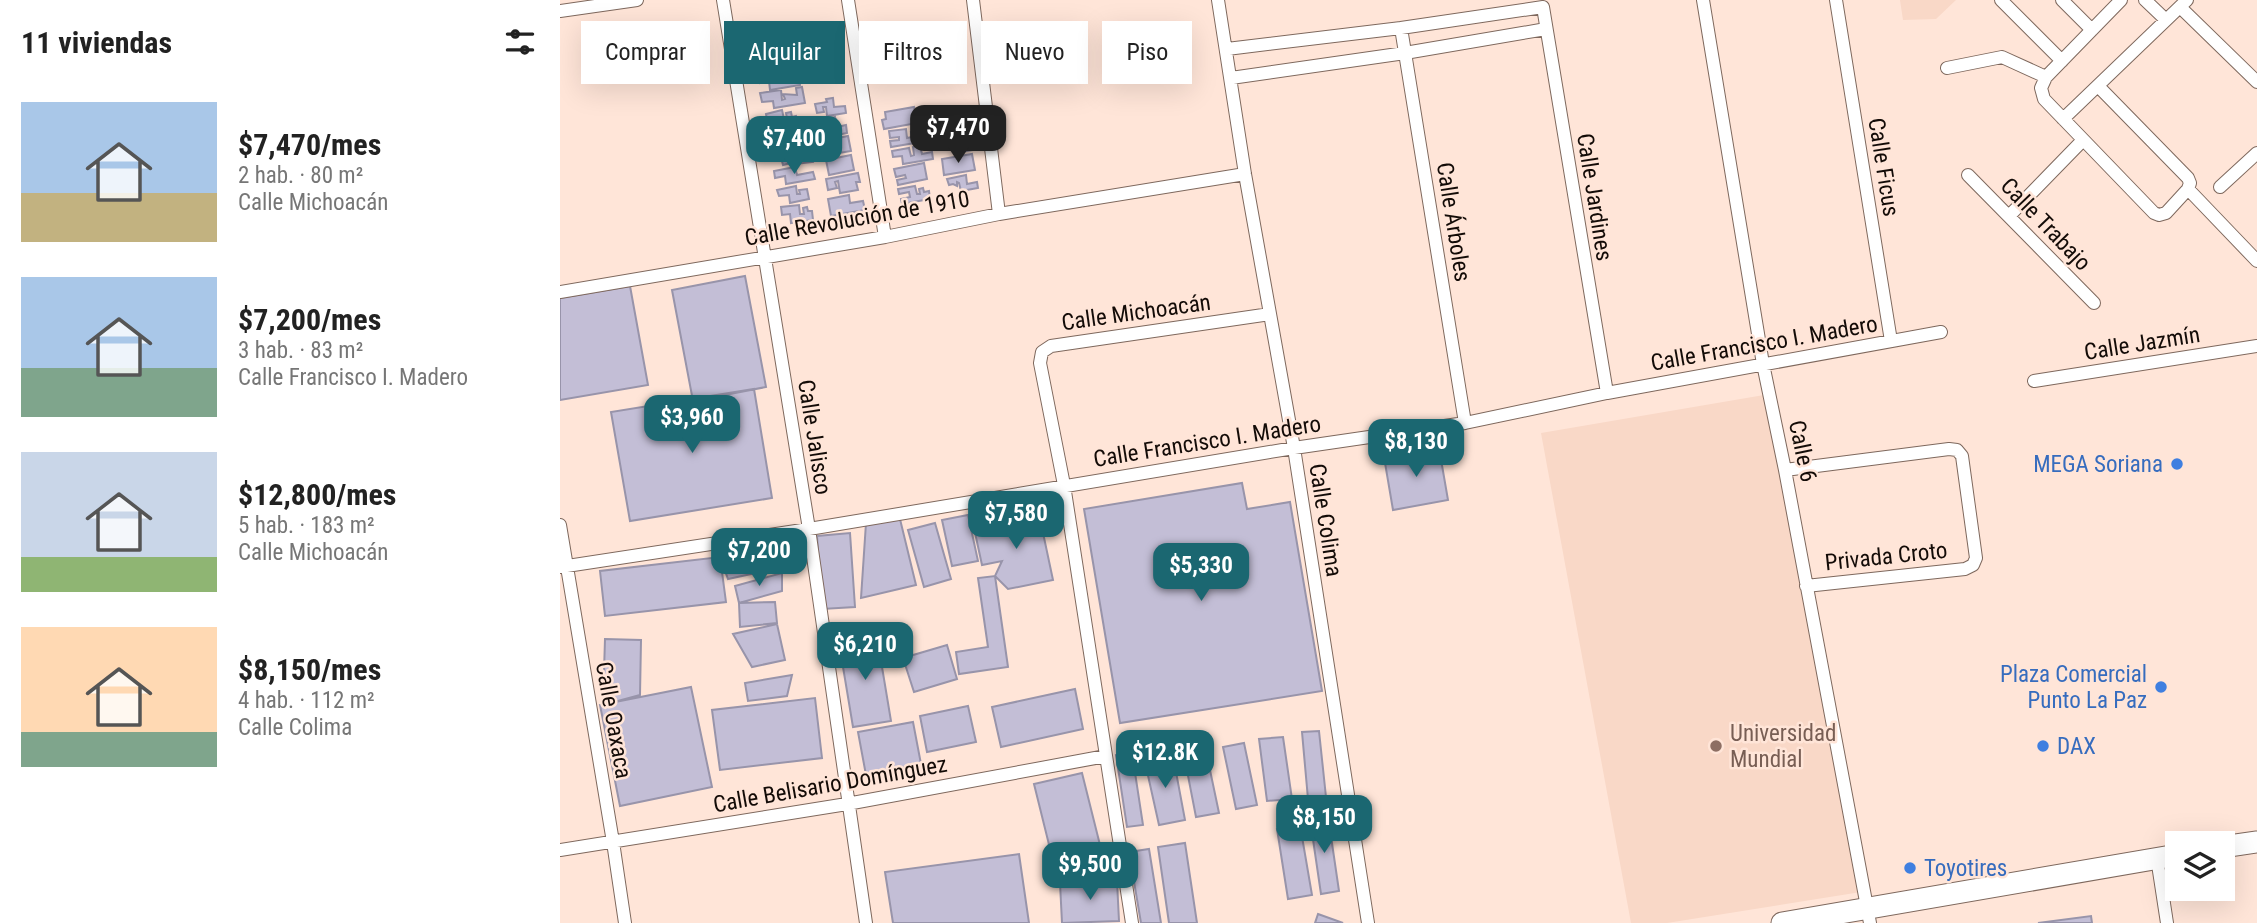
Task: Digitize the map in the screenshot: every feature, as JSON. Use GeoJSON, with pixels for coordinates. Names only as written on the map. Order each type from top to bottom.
{"type":"FeatureCollection","features":[{"type":"Feature","properties":{"kind":"main road"},"geometry":{"type":"LineString","coordinates":[[2235,845],[2257,842]]}},
{"type":"Feature","properties":{"kind":"main road"},"geometry":{"type":"LineString","coordinates":[[1782,923],[1869,916],[2165,857]]}},
{"type":"Feature","properties":{"kind":"street"},"geometry":{"type":"LineString","coordinates":[[560,11],[637,0]]}},
{"type":"Feature","properties":{"kind":"street","name":"Calle Jalisco"},"geometry":{"type":"LineString","coordinates":[[723,0],[809,529],[866,923]]}},
{"type":"Feature","properties":{"kind":"street"},"geometry":{"type":"LineString","coordinates":[[848,0],[885,237]]}},
{"type":"Feature","properties":{"kind":"street"},"geometry":{"type":"LineString","coordinates":[[973,0],[999,214]]}},
{"type":"Feature","properties":{"kind":"street","name":"Calle Colima"},"geometry":{"type":"LineString","coordinates":[[1219,0],[1245,174],[1294,448],[1368,923]]}},
{"type":"Feature","properties":{"kind":"street","name":"Calle 6"},"geometry":{"type":"LineString","coordinates":[[1703,0],[1763,364],[1786,470],[1869,916]]}},
{"type":"Feature","properties":{"kind":"street","name":"Calle Ficus"},"geometry":{"type":"LineString","coordinates":[[1836,0],[1891,341]]}},
{"type":"Feature","properties":{"kind":"street"},"geometry":{"type":"LineString","coordinates":[[2001,0],[2062,61]]}},
{"type":"Feature","properties":{"kind":"street"},"geometry":{"type":"LineString","coordinates":[[2062,0],[2092,30]]}},
{"type":"Feature","properties":{"kind":"street"},"geometry":{"type":"LineString","coordinates":[[2145,0],[2166,20]]}},
{"type":"Feature","properties":{"kind":"street"},"geometry":{"type":"LineString","coordinates":[[2098,86],[2188,178],[2188,189],[2166,212],[2159,215],[2154,213],[2044,99],[2041,88],[2046,77],[2116,2]]}},
{"type":"Feature","properties":{"kind":"street"},"geometry":{"type":"LineString","coordinates":[[2063,119],[2184,3],[2257,82]]}},
{"type":"Feature","properties":{"kind":"street","name":"Calle Jardines"},"geometry":{"type":"LineString","coordinates":[[1401,28],[1542,7],[1607,393]]}},
{"type":"Feature","properties":{"kind":"street"},"geometry":{"type":"LineString","coordinates":[[1227,49],[1401,28]]}},
{"type":"Feature","properties":{"kind":"street","name":"Calle Árboles"},"geometry":{"type":"LineString","coordinates":[[1401,28],[1465,423]]}},
{"type":"Feature","properties":{"kind":"street"},"geometry":{"type":"LineString","coordinates":[[1231,78],[1546,29]]}},
{"type":"Feature","properties":{"kind":"street"},"geometry":{"type":"LineString","coordinates":[[1947,68],[2003,57],[2046,77]]}},
{"type":"Feature","properties":{"kind":"street"},"geometry":{"type":"LineString","coordinates":[[2009,216],[2084,140]]}},
{"type":"Feature","properties":{"kind":"street"},"geometry":{"type":"LineString","coordinates":[[2220,187],[2257,153]]}},
{"type":"Feature","properties":{"kind":"street","name":"Calle Revolución de 1910"},"geometry":{"type":"LineString","coordinates":[[560,292],[885,237],[999,214],[1245,174]]}},
{"type":"Feature","properties":{"kind":"street","name":"Calle Trabajo"},"geometry":{"type":"LineString","coordinates":[[1968,175],[2094,303]]}},
{"type":"Feature","properties":{"kind":"street"},"geometry":{"type":"LineString","coordinates":[[2188,189],[2257,261]]}},
{"type":"Feature","properties":{"kind":"street","name":"Calle Michoacán"},"geometry":{"type":"LineString","coordinates":[[1132,923],[1064,485],[1040,363],[1042,352],[1051,346],[1270,314]]}},
{"type":"Feature","properties":{"kind":"street","name":"Calle Francisco I. Madero"},"geometry":{"type":"LineString","coordinates":[[563,567],[1294,448],[1465,423],[1607,393],[1941,332]]}},
{"type":"Feature","properties":{"kind":"street","name":"Calle Jazmín"},"geometry":{"type":"LineString","coordinates":[[2034,382],[2257,346]]}},
{"type":"Feature","properties":{"kind":"street","name":"Privada Croto"},"geometry":{"type":"LineString","coordinates":[[1786,470],[1949,449],[1957,450],[1962,456],[1976,558],[1973,565],[1965,569],[1806,586]]}},
{"type":"Feature","properties":{"kind":"street","name":"Calle Oaxaca"},"geometry":{"type":"LineString","coordinates":[[560,525],[563,567],[625,923]]}},
{"type":"Feature","properties":{"kind":"street","name":"Calle Belisario Domínguez"},"geometry":{"type":"LineString","coordinates":[[560,850],[847,804],[1106,756]]}},
{"type":"Feature","properties":{"kind":"street"},"geometry":{"type":"LineString","coordinates":[[2167,901],[2167,923]]}},
{"type":"Feature","properties":{"kind":"shaded area"},"geometry":{"type":"Polygon","coordinates":[[[1900,0],[1956,0],[1936,19],[1903,20],[1900,0]]]}},
{"type":"Feature","properties":{"kind":"shaded area","name":"Universidad Mundial"},"geometry":{"type":"Polygon","coordinates":[[[1764,395],[1861,892],[1667,923],[1631,923],[1541,433],[1764,395]]]}},
{"type":"Feature","properties":{"kind":"building"},"geometry":{"type":"Polygon","coordinates":[[[769,84],[800,85],[770,90],[769,84]]]}},
{"type":"Feature","properties":{"kind":"building"},"geometry":{"type":"Polygon","coordinates":[[[802,87],[805,103],[774,108],[773,101],[762,102],[760,93],[781,90],[782,100],[785,99],[783,94],[797,95],[796,88],[802,87]]]}},
{"type":"Feature","properties":{"kind":"building"},"geometry":{"type":"Polygon","coordinates":[[[833,98],[834,107],[845,106],[846,113],[827,116],[826,107],[823,107],[824,112],[817,113],[815,104],[833,98]]]}},
{"type":"Feature","properties":{"kind":"building"},"geometry":{"type":"Polygon","coordinates":[[[914,107],[917,123],[884,129],[882,120],[886,119],[885,112],[914,107]]]}},
{"type":"Feature","properties":{"kind":"building"},"geometry":{"type":"Polygon","coordinates":[[[782,110],[784,119],[787,118],[786,113],[791,112],[792,117],[796,116],[798,124],[778,128],[776,118],[767,120],[766,114],[782,110]]]}},
{"type":"Feature","properties":{"kind":"building"},"geometry":{"type":"Polygon","coordinates":[[[835,117],[837,127],[846,125],[847,133],[832,136],[827,125],[828,131],[819,133],[816,121],[835,117]]]}},
{"type":"Feature","properties":{"kind":"building"},"geometry":{"type":"Polygon","coordinates":[[[785,129],[788,139],[791,138],[790,133],[794,132],[796,144],[768,150],[765,133],[785,129]]]}},
{"type":"Feature","properties":{"kind":"building"},"geometry":{"type":"Polygon","coordinates":[[[906,129],[907,138],[912,137],[911,132],[919,131],[920,140],[927,138],[927,141],[891,147],[890,141],[899,140],[899,137],[890,138],[889,131],[906,129]]]}},
{"type":"Feature","properties":{"kind":"building"},"geometry":{"type":"Polygon","coordinates":[[[959,135],[960,145],[971,143],[973,150],[954,153],[953,145],[950,145],[951,150],[947,150],[946,146],[941,147],[940,142],[945,141],[945,138],[959,135]]]}},
{"type":"Feature","properties":{"kind":"building"},"geometry":{"type":"Polygon","coordinates":[[[848,136],[851,151],[833,154],[832,146],[831,150],[819,149],[819,146],[824,145],[823,141],[848,136]]]}},
{"type":"Feature","properties":{"kind":"building"},"geometry":{"type":"Polygon","coordinates":[[[802,146],[812,156],[813,162],[796,164],[795,157],[803,155],[798,147],[802,146]]]}},
{"type":"Feature","properties":{"kind":"building"},"geometry":{"type":"Polygon","coordinates":[[[920,146],[922,154],[932,152],[933,159],[903,164],[902,156],[893,157],[892,151],[909,148],[911,156],[914,155],[913,147],[920,146]]]}},
{"type":"Feature","properties":{"kind":"building"},"geometry":{"type":"Polygon","coordinates":[[[796,147],[799,152],[790,151],[795,162],[783,165],[779,150],[796,147]]]}},
{"type":"Feature","properties":{"kind":"building"},"geometry":{"type":"Polygon","coordinates":[[[972,154],[975,170],[944,175],[942,159],[972,154]]]}},
{"type":"Feature","properties":{"kind":"building"},"geometry":{"type":"Polygon","coordinates":[[[851,155],[854,170],[829,175],[826,160],[851,155]]]}},
{"type":"Feature","properties":{"kind":"building"},"geometry":{"type":"Polygon","coordinates":[[[924,163],[927,179],[898,185],[897,180],[906,178],[905,175],[896,177],[894,169],[924,163]]]}},
{"type":"Feature","properties":{"kind":"building"},"geometry":{"type":"Polygon","coordinates":[[[795,167],[797,175],[813,172],[815,179],[786,184],[785,176],[775,178],[774,171],[795,167]]]}},
{"type":"Feature","properties":{"kind":"building"},"geometry":{"type":"Polygon","coordinates":[[[858,173],[858,190],[840,193],[838,181],[835,182],[837,188],[828,190],[826,179],[858,173]]]}},
{"type":"Feature","properties":{"kind":"building"},"geometry":{"type":"Polygon","coordinates":[[[966,175],[967,184],[977,182],[978,188],[961,191],[957,182],[957,186],[949,185],[947,179],[966,175]]]}},
{"type":"Feature","properties":{"kind":"building"},"geometry":{"type":"Polygon","coordinates":[[[796,186],[797,194],[800,194],[799,190],[807,189],[809,199],[790,203],[789,195],[779,196],[777,190],[796,186]]]}},
{"type":"Feature","properties":{"kind":"building"},"geometry":{"type":"Polygon","coordinates":[[[915,186],[917,194],[920,194],[919,189],[923,188],[924,192],[929,191],[930,199],[902,204],[901,199],[910,197],[909,192],[899,194],[898,189],[915,186]]]}},
{"type":"Feature","properties":{"kind":"building"},"geometry":{"type":"Polygon","coordinates":[[[849,195],[850,203],[863,201],[865,210],[831,216],[828,199],[849,195]]]}},
{"type":"Feature","properties":{"kind":"building"},"geometry":{"type":"Polygon","coordinates":[[[799,205],[800,214],[804,214],[803,208],[807,207],[808,211],[812,211],[813,220],[791,223],[790,214],[782,215],[781,207],[799,205]]]}},
{"type":"Feature","properties":{"kind":"building"},"geometry":{"type":"Polygon","coordinates":[[[745,276],[766,387],[693,401],[672,290],[745,276]]]}},
{"type":"Feature","properties":{"kind":"building"},"geometry":{"type":"Polygon","coordinates":[[[630,286],[648,385],[560,400],[560,298],[630,286]]]}},
{"type":"Feature","properties":{"kind":"building"},"geometry":{"type":"Polygon","coordinates":[[[754,389],[772,498],[630,521],[611,412],[754,389]]]}},
{"type":"Feature","properties":{"kind":"building"},"geometry":{"type":"Polygon","coordinates":[[[1439,448],[1448,500],[1393,510],[1384,457],[1439,448]]]}},
{"type":"Feature","properties":{"kind":"building"},"geometry":{"type":"Polygon","coordinates":[[[1242,483],[1247,509],[1290,502],[1322,691],[1120,723],[1084,509],[1242,483]]]}},
{"type":"Feature","properties":{"kind":"building"},"geometry":{"type":"Polygon","coordinates":[[[1039,514],[1053,580],[1008,589],[995,576],[1002,561],[982,565],[974,528],[1039,514]]]}},
{"type":"Feature","properties":{"kind":"building"},"geometry":{"type":"Polygon","coordinates":[[[899,515],[916,585],[861,598],[866,523],[899,515]]]}},
{"type":"Feature","properties":{"kind":"building"},"geometry":{"type":"Polygon","coordinates":[[[968,515],[978,561],[952,566],[942,520],[968,515]]]}},
{"type":"Feature","properties":{"kind":"building"},"geometry":{"type":"Polygon","coordinates":[[[935,523],[951,579],[924,587],[908,530],[935,523]]]}},
{"type":"Feature","properties":{"kind":"building"},"geometry":{"type":"Polygon","coordinates":[[[850,533],[855,607],[822,609],[817,536],[850,533]]]}},
{"type":"Feature","properties":{"kind":"building"},"geometry":{"type":"Polygon","coordinates":[[[783,536],[789,566],[728,579],[720,557],[722,549],[783,536]]]}},
{"type":"Feature","properties":{"kind":"building"},"geometry":{"type":"Polygon","coordinates":[[[720,557],[726,602],[605,616],[600,571],[720,557]]]}},
{"type":"Feature","properties":{"kind":"building"},"geometry":{"type":"Polygon","coordinates":[[[782,573],[782,591],[739,603],[735,586],[782,573]]]}},
{"type":"Feature","properties":{"kind":"building"},"geometry":{"type":"Polygon","coordinates":[[[995,576],[1008,667],[959,674],[956,652],[988,647],[978,578],[995,576]]]}},
{"type":"Feature","properties":{"kind":"building"},"geometry":{"type":"Polygon","coordinates":[[[775,602],[777,623],[740,627],[739,603],[775,602]]]}},
{"type":"Feature","properties":{"kind":"building"},"geometry":{"type":"Polygon","coordinates":[[[777,624],[785,660],[752,667],[733,634],[777,624]]]}},
{"type":"Feature","properties":{"kind":"building"},"geometry":{"type":"Polygon","coordinates":[[[908,633],[911,656],[890,659],[886,636],[908,633]]]}},
{"type":"Feature","properties":{"kind":"building"},"geometry":{"type":"Polygon","coordinates":[[[877,637],[891,721],[853,727],[839,643],[877,637]]]}},
{"type":"Feature","properties":{"kind":"building"},"geometry":{"type":"Polygon","coordinates":[[[605,639],[641,640],[640,695],[603,705],[605,639]]]}},
{"type":"Feature","properties":{"kind":"building"},"geometry":{"type":"Polygon","coordinates":[[[947,645],[957,679],[914,692],[903,658],[947,645]]]}},
{"type":"Feature","properties":{"kind":"building"},"geometry":{"type":"Polygon","coordinates":[[[792,675],[787,696],[748,701],[745,683],[792,675]]]}},
{"type":"Feature","properties":{"kind":"building"},"geometry":{"type":"Polygon","coordinates":[[[691,687],[712,787],[620,806],[600,705],[691,687]]]}},
{"type":"Feature","properties":{"kind":"building"},"geometry":{"type":"Polygon","coordinates":[[[1075,689],[1083,729],[1001,747],[992,707],[1075,689]]]}},
{"type":"Feature","properties":{"kind":"building"},"geometry":{"type":"Polygon","coordinates":[[[815,698],[822,758],[720,770],[712,710],[815,698]]]}},
{"type":"Feature","properties":{"kind":"building"},"geometry":{"type":"Polygon","coordinates":[[[968,706],[976,742],[927,752],[920,716],[968,706]]]}},
{"type":"Feature","properties":{"kind":"building"},"geometry":{"type":"Polygon","coordinates":[[[913,722],[921,764],[866,775],[858,732],[913,722]]]}},
{"type":"Feature","properties":{"kind":"building"},"geometry":{"type":"Polygon","coordinates":[[[1319,731],[1326,797],[1308,799],[1302,732],[1319,731]]]}},
{"type":"Feature","properties":{"kind":"building"},"geometry":{"type":"Polygon","coordinates":[[[1283,737],[1292,799],[1267,801],[1259,739],[1283,737]]]}},
{"type":"Feature","properties":{"kind":"building"},"geometry":{"type":"Polygon","coordinates":[[[1244,743],[1257,805],[1236,809],[1223,747],[1244,743]]]}},
{"type":"Feature","properties":{"kind":"building"},"geometry":{"type":"Polygon","coordinates":[[[1206,751],[1219,813],[1196,817],[1184,755],[1206,751]]]}},
{"type":"Feature","properties":{"kind":"building"},"geometry":{"type":"Polygon","coordinates":[[[1132,753],[1143,825],[1127,827],[1116,755],[1132,753]]]}},
{"type":"Feature","properties":{"kind":"building"},"geometry":{"type":"Polygon","coordinates":[[[1173,756],[1185,820],[1159,825],[1145,762],[1173,756]]]}},
{"type":"Feature","properties":{"kind":"building"},"geometry":{"type":"Polygon","coordinates":[[[1082,773],[1107,873],[1059,885],[1034,784],[1082,773]]]}},
{"type":"Feature","properties":{"kind":"building"},"geometry":{"type":"Polygon","coordinates":[[[1328,816],[1339,891],[1321,894],[1310,819],[1328,816]]]}},
{"type":"Feature","properties":{"kind":"building"},"geometry":{"type":"Polygon","coordinates":[[[1300,825],[1312,895],[1288,899],[1277,829],[1300,825]]]}},
{"type":"Feature","properties":{"kind":"building"},"geometry":{"type":"Polygon","coordinates":[[[1185,843],[1197,923],[1169,923],[1158,847],[1185,843]]]}},
{"type":"Feature","properties":{"kind":"building"},"geometry":{"type":"Polygon","coordinates":[[[1149,849],[1161,923],[1141,923],[1129,852],[1149,849]]]}},
{"type":"Feature","properties":{"kind":"building"},"geometry":{"type":"Polygon","coordinates":[[[1019,854],[1029,923],[893,923],[885,872],[1019,854]]]}},
{"type":"Feature","properties":{"kind":"building"},"geometry":{"type":"Polygon","coordinates":[[[1117,881],[1119,921],[1062,923],[1060,883],[1117,881]]]}},
{"type":"Feature","properties":{"kind":"building"},"geometry":{"type":"Polygon","coordinates":[[[1318,914],[1343,923],[1315,923],[1318,914]]]}},
{"type":"Feature","properties":{"kind":"building"},"geometry":{"type":"Polygon","coordinates":[[[2091,916],[2092,923],[2038,923],[2091,916]]]}},
{"type":"Feature","properties":{"kind":"place","name":"MEGA Soriana"},"geometry":{"type":"Point","coordinates":[2177,464]}},
{"type":"Feature","properties":{"kind":"place","name":"Plaza Comercial Punto La Paz"},"geometry":{"type":"Point","coordinates":[2161,687]}},
{"type":"Feature","properties":{"kind":"place","name":"Universidad Mundial"},"geometry":{"type":"Point","coordinates":[1716,746]}},
{"type":"Feature","properties":{"kind":"place","name":"DAX"},"geometry":{"type":"Point","coordinates":[2043,746]}},
{"type":"Feature","properties":{"kind":"place","name":"Toyotires"},"geometry":{"type":"Point","coordinates":[1910,868]}}]}
